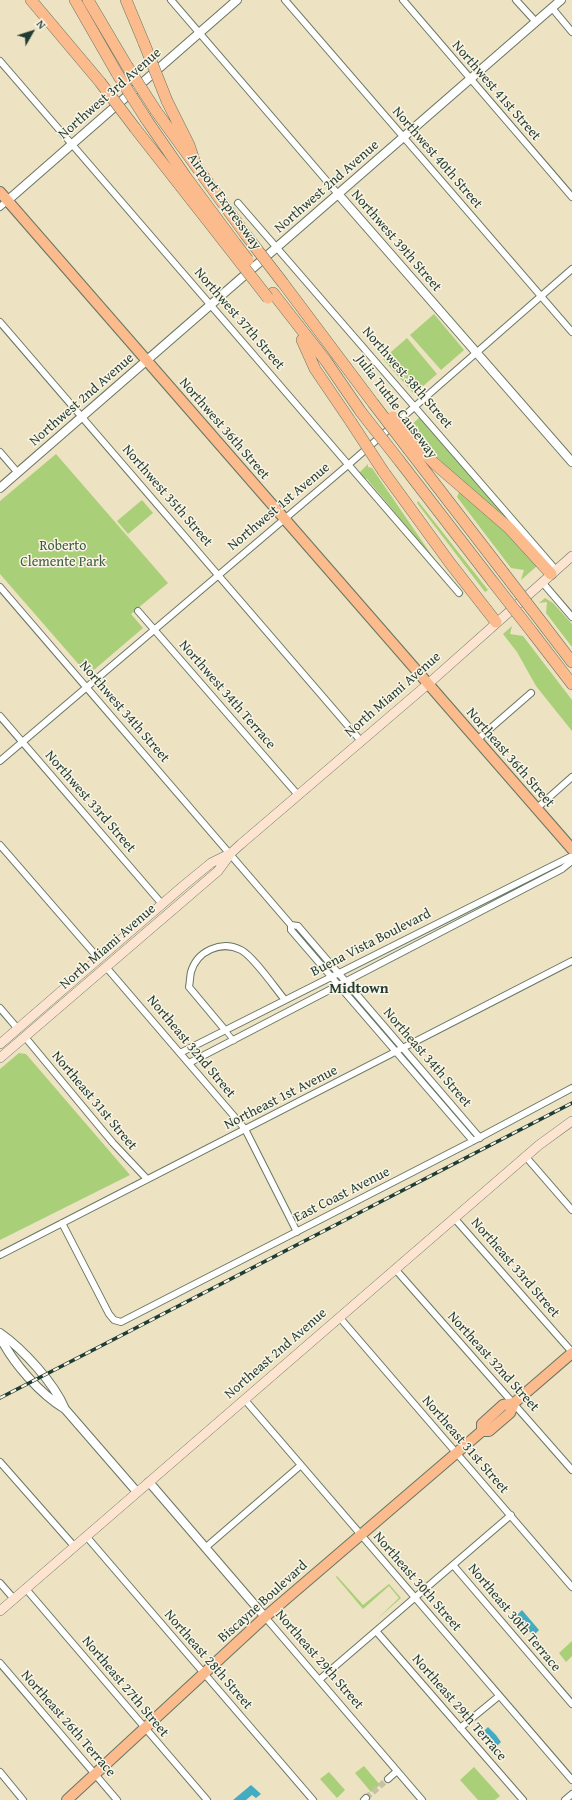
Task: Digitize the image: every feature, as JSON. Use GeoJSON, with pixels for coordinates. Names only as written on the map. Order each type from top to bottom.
{"type":"FeatureCollection","features":[{"type":"Feature","properties":{"kind":"highway"},"geometry":{"type":"LineString","coordinates":[[31,0],[100,82],[135,128],[271,296],[326,361],[361,412]]}},
{"type":"Feature","properties":{"kind":"highway"},"geometry":{"type":"LineString","coordinates":[[40,0],[82,54],[100,82]]}},
{"type":"Feature","properties":{"kind":"highway","name":"Airport Expressway"},"geometry":{"type":"LineString","coordinates":[[74,0],[146,119],[232,246]]}},
{"type":"Feature","properties":{"kind":"highway","name":"Airport Expressway"},"geometry":{"type":"LineString","coordinates":[[88,0],[127,66],[156,111],[198,170]]}},
{"type":"Feature","properties":{"kind":"highway"},"geometry":{"type":"LineString","coordinates":[[126,0],[167,101],[189,145],[198,170]]}},
{"type":"Feature","properties":{"kind":"highway","name":"Julia Tuttle Causeway"},"geometry":{"type":"LineString","coordinates":[[198,170],[358,381],[413,447],[503,572],[572,662]]}},
{"type":"Feature","properties":{"kind":"highway"},"geometry":{"type":"LineString","coordinates":[[271,296],[302,340],[398,459],[572,684]]}},
{"type":"Feature","properties":{"kind":"highway"},"geometry":{"type":"LineString","coordinates":[[302,340],[315,369],[383,471],[450,563],[496,622]]}},
{"type":"Feature","properties":{"kind":"highway"},"geometry":{"type":"LineString","coordinates":[[413,447],[434,463],[509,528],[553,572]]}},
{"type":"Feature","properties":{"kind":"main road","name":"Northwest 36th Street"},"geometry":{"type":"LineString","coordinates":[[0,192],[4,204],[147,361],[428,684]]}},
{"type":"Feature","properties":{"kind":"main road","name":"North Miami Avenue"},"geometry":{"type":"LineString","coordinates":[[0,1058],[218,871],[231,853],[428,684],[572,556]]}},
{"type":"Feature","properties":{"kind":"main road","name":"Northeast 36th Street"},"geometry":{"type":"LineString","coordinates":[[428,684],[572,849]]}},
{"type":"Feature","properties":{"kind":"main road","name":"North Miami Avenue"},"geometry":{"type":"LineString","coordinates":[[0,1044],[183,886],[211,863],[231,853]]}},
{"type":"Feature","properties":{"kind":"main road"},"geometry":{"type":"LineString","coordinates":[[106,967],[112,955],[172,903],[183,886]]}},
{"type":"Feature","properties":{"kind":"main road"},"geometry":{"type":"LineString","coordinates":[[25,1037],[30,1025],[73,988],[86,970]]}},
{"type":"Feature","properties":{"kind":"main road"},"geometry":{"type":"LineString","coordinates":[[0,1051],[12,1041],[18,1029]]}},
{"type":"Feature","properties":{"kind":"main road","name":"Northeast 2nd Avenue"},"geometry":{"type":"LineString","coordinates":[[0,1611],[526,1157],[572,1121]]}},
{"type":"Feature","properties":{"kind":"main road","name":"Biscayne Boulevard"},"geometry":{"type":"LineString","coordinates":[[67,1800],[265,1617],[482,1430],[490,1431],[510,1413],[514,1403],[572,1352]]}},
{"type":"Feature","properties":{"kind":"street","name":"Northwest 39th Street"},"geometry":{"type":"LineString","coordinates":[[170,0],[572,462]]}},
{"type":"Feature","properties":{"kind":"street","name":"Northwest 3rd Avenue"},"geometry":{"type":"LineString","coordinates":[[4,204],[237,0]]}},
{"type":"Feature","properties":{"kind":"street","name":"Northwest 40th Street"},"geometry":{"type":"LineString","coordinates":[[285,0],[572,332]]}},
{"type":"Feature","properties":{"kind":"street","name":"Northwest 41st Street"},"geometry":{"type":"LineString","coordinates":[[403,0],[572,197]]}},
{"type":"Feature","properties":{"kind":"street"},"geometry":{"type":"LineString","coordinates":[[516,0],[536,22]]}},
{"type":"Feature","properties":{"kind":"street","name":"Northwest 2nd Avenue"},"geometry":{"type":"LineString","coordinates":[[0,488],[561,0]]}},
{"type":"Feature","properties":{"kind":"street"},"geometry":{"type":"LineString","coordinates":[[552,8],[572,32]]}},
{"type":"Feature","properties":{"kind":"street","name":"Northwest 37th Street"},"geometry":{"type":"LineString","coordinates":[[0,61],[459,593]]}},
{"type":"Feature","properties":{"kind":"street","name":"Northwest 38th Street"},"geometry":{"type":"LineString","coordinates":[[238,203],[415,406],[553,572]]}},
{"type":"Feature","properties":{"kind":"street","name":"Northwest 1st Avenue"},"geometry":{"type":"LineString","coordinates":[[0,761],[155,630],[283,518],[348,465],[572,269]]}},
{"type":"Feature","properties":{"kind":"street","name":"Northwest 35th Street"},"geometry":{"type":"LineString","coordinates":[[0,322],[361,741]]}},
{"type":"Feature","properties":{"kind":"street"},"geometry":{"type":"LineString","coordinates":[[0,452],[18,473]]}},
{"type":"Feature","properties":{"kind":"street"},"geometry":{"type":"LineString","coordinates":[[542,582],[572,617]]}},
{"type":"Feature","properties":{"kind":"street","name":"Northwest 34th Street"},"geometry":{"type":"LineString","coordinates":[[0,587],[231,853]]}},
{"type":"Feature","properties":{"kind":"street","name":"Northwest 34th Terrace"},"geometry":{"type":"LineString","coordinates":[[138,611],[298,795]]}},
{"type":"Feature","properties":{"kind":"street"},"geometry":{"type":"LineString","coordinates":[[477,740],[531,693]]}},
{"type":"Feature","properties":{"kind":"street","name":"Northwest 33rd Street"},"geometry":{"type":"LineString","coordinates":[[0,716],[162,904]]}},
{"type":"Feature","properties":{"kind":"street"},"geometry":{"type":"LineString","coordinates":[[536,808],[572,777]]}},
{"type":"Feature","properties":{"kind":"street"},"geometry":{"type":"LineString","coordinates":[[0,845],[99,959]]}},
{"type":"Feature","properties":{"kind":"street","name":"Northeast 34th Street"},"geometry":{"type":"LineString","coordinates":[[231,853],[291,925],[291,930],[472,1142]]}},
{"type":"Feature","properties":{"kind":"street","name":"Buena Vista Boulevard"},"geometry":{"type":"LineString","coordinates":[[180,1053],[572,856]]}},
{"type":"Feature","properties":{"kind":"street","name":"Buena Vista Boulevard"},"geometry":{"type":"LineString","coordinates":[[189,1063],[234,1041],[338,985],[562,869],[572,861]]}},
{"type":"Feature","properties":{"kind":"street","name":"Northeast 34th Street"},"geometry":{"type":"LineString","coordinates":[[291,925],[298,926],[480,1138]]}},
{"type":"Feature","properties":{"kind":"street"},"geometry":{"type":"LineString","coordinates":[[234,1041],[189,987],[191,971],[198,959],[212,947],[224,946],[240,949],[249,956],[285,1000]]}},
{"type":"Feature","properties":{"kind":"street","name":"Northeast 1st Avenue"},"geometry":{"type":"LineString","coordinates":[[0,1255],[572,962]]}},
{"type":"Feature","properties":{"kind":"street","name":"Northeast 32nd Street"},"geometry":{"type":"LineString","coordinates":[[106,967],[245,1129],[297,1232]]}},
{"type":"Feature","properties":{"kind":"street"},"geometry":{"type":"LineString","coordinates":[[0,1008],[18,1029]]}},
{"type":"Feature","properties":{"kind":"street","name":"Northeast 31st Street"},"geometry":{"type":"LineString","coordinates":[[25,1037],[113,1143],[147,1179]]}},
{"type":"Feature","properties":{"kind":"street","name":"East Coast Avenue"},"geometry":{"type":"LineString","coordinates":[[62,1223],[109,1314],[114,1320],[121,1322],[480,1138],[572,1088]]}},
{"type":"Feature","properties":{"kind":"street"},"geometry":{"type":"LineString","coordinates":[[526,1157],[572,1210]]}},
{"type":"Feature","properties":{"kind":"street","name":"Northeast 33rd Street"},"geometry":{"type":"LineString","coordinates":[[455,1218],[572,1352]]}},
{"type":"Feature","properties":{"kind":"street","name":"Northeast 32nd Street"},"geometry":{"type":"LineString","coordinates":[[396,1270],[572,1470]]}},
{"type":"Feature","properties":{"kind":"street","name":"Northeast 31st Street"},"geometry":{"type":"LineString","coordinates":[[340,1318],[572,1587]]}},
{"type":"Feature","properties":{"kind":"street"},"geometry":{"type":"LineString","coordinates":[[0,1333],[13,1342],[39,1372],[60,1398],[65,1409],[137,1492]]}},
{"type":"Feature","properties":{"kind":"street"},"geometry":{"type":"LineString","coordinates":[[0,1337],[6,1348],[38,1387],[54,1402],[65,1409]]}},
{"type":"Feature","properties":{"kind":"street","name":"Northeast 30th Street"},"geometry":{"type":"LineString","coordinates":[[245,1400],[572,1780]]}},
{"type":"Feature","properties":{"kind":"street"},"geometry":{"type":"LineString","coordinates":[[0,1462],[74,1546]]}},
{"type":"Feature","properties":{"kind":"street"},"geometry":{"type":"LineString","coordinates":[[205,1548],[301,1465]]}},
{"type":"Feature","properties":{"kind":"street","name":"Northeast 29th Street"},"geometry":{"type":"LineString","coordinates":[[149,1482],[422,1800]]}},
{"type":"Feature","properties":{"kind":"street"},"geometry":{"type":"LineString","coordinates":[[319,1680],[511,1516]]}},
{"type":"Feature","properties":{"kind":"street","name":"Northeast 28th Street"},"geometry":{"type":"LineString","coordinates":[[86,1536],[313,1800]]}},
{"type":"Feature","properties":{"kind":"street","name":"Northeast 30th Terrace"},"geometry":{"type":"LineString","coordinates":[[453,1565],[572,1704]]}},
{"type":"Feature","properties":{"kind":"street"},"geometry":{"type":"LineString","coordinates":[[0,1583],[14,1599]]}},
{"type":"Feature","properties":{"kind":"street","name":"Northeast 27th Street"},"geometry":{"type":"LineString","coordinates":[[26,1589],[207,1800]]}},
{"type":"Feature","properties":{"kind":"street","name":"Northeast 29th Terrace"},"geometry":{"type":"LineString","coordinates":[[376,1631],[523,1800]]}},
{"type":"Feature","properties":{"kind":"street","name":"Northeast 26th Terrace"},"geometry":{"type":"LineString","coordinates":[[0,1663],[117,1800]]}},
{"type":"Feature","properties":{"kind":"street"},"geometry":{"type":"LineString","coordinates":[[460,1728],[499,1696]]}},
{"type":"Feature","properties":{"kind":"street"},"geometry":{"type":"LineString","coordinates":[[388,1779],[397,1771]]}},
{"type":"Feature","properties":{"kind":"street"},"geometry":{"type":"LineString","coordinates":[[0,1772],[23,1800]]}},
{"type":"Feature","properties":{"kind":"street"},"geometry":{"type":"LineString","coordinates":[[565,1800],[572,1794]]}},
{"type":"Feature","properties":{"kind":"green space"},"geometry":{"type":"Polygon","coordinates":[[[434,314],[464,350],[441,370],[410,335],[434,314]]]}},
{"type":"Feature","properties":{"kind":"green space"},"geometry":{"type":"Polygon","coordinates":[[[407,338],[437,374],[414,394],[383,359],[407,338]]]}},
{"type":"Feature","properties":{"kind":"green space"},"geometry":{"type":"Polygon","coordinates":[[[420,417],[530,543],[452,473],[419,438],[418,426],[411,428],[409,427],[420,417]]]}},
{"type":"Feature","properties":{"kind":"green space","name":"Roberto Clemente Park"},"geometry":{"type":"Polygon","coordinates":[[[56,454],[168,583],[131,614],[143,628],[88,675],[0,574],[0,501],[56,454]]]}},
{"type":"Feature","properties":{"kind":"green space"},"geometry":{"type":"Polygon","coordinates":[[[368,464],[368,467],[372,468],[437,563],[367,479],[363,478],[359,473],[368,464]]]}},
{"type":"Feature","properties":{"kind":"green space"},"geometry":{"type":"Polygon","coordinates":[[[460,490],[503,527],[537,566],[521,580],[524,570],[511,568],[457,497],[460,490]]]}},
{"type":"Feature","properties":{"kind":"green space"},"geometry":{"type":"Polygon","coordinates":[[[142,500],[153,513],[128,534],[117,521],[142,500]]]}},
{"type":"Feature","properties":{"kind":"green space"},"geometry":{"type":"Polygon","coordinates":[[[418,501],[488,590],[485,592],[417,503],[418,501]]]}},
{"type":"Feature","properties":{"kind":"green space"},"geometry":{"type":"Polygon","coordinates":[[[545,598],[553,603],[572,624],[572,647],[546,613],[547,602],[539,603],[545,598]]]}},
{"type":"Feature","properties":{"kind":"green space"},"geometry":{"type":"Polygon","coordinates":[[[512,626],[510,634],[523,636],[572,700],[572,731],[536,686],[517,652],[503,634],[512,626]]]}},
{"type":"Feature","properties":{"kind":"green space"},"geometry":{"type":"Polygon","coordinates":[[[19,1053],[26,1054],[130,1175],[0,1240],[0,1069],[19,1053]]]}},
{"type":"Feature","properties":{"kind":"green space"},"geometry":{"type":"Polygon","coordinates":[[[337,1576],[363,1605],[389,1584],[401,1598],[376,1620],[399,1598],[389,1586],[363,1609],[336,1577],[337,1576]]]}},
{"type":"Feature","properties":{"kind":"green space"},"geometry":{"type":"Polygon","coordinates":[[[572,1641],[572,1656],[566,1662],[559,1653],[572,1641]]]}},
{"type":"Feature","properties":{"kind":"green space"},"geometry":{"type":"Polygon","coordinates":[[[364,1766],[380,1785],[371,1792],[355,1773],[364,1766]]]}},
{"type":"Feature","properties":{"kind":"green space"},"geometry":{"type":"Polygon","coordinates":[[[474,1767],[500,1796],[495,1800],[478,1800],[460,1780],[474,1767]]]}},
{"type":"Feature","properties":{"kind":"green space"},"geometry":{"type":"Polygon","coordinates":[[[329,1772],[345,1790],[337,1798],[320,1779],[329,1772]]]}},
{"type":"Feature","properties":{"kind":"water"},"geometry":{"type":"Polygon","coordinates":[[[522,1610],[539,1630],[533,1636],[516,1616],[522,1610]]]}},
{"type":"Feature","properties":{"kind":"water"},"geometry":{"type":"Polygon","coordinates":[[[488,1727],[501,1742],[497,1746],[484,1731],[488,1727]]]}},
{"type":"Feature","properties":{"kind":"water"},"geometry":{"type":"Polygon","coordinates":[[[251,1785],[261,1794],[256,1798],[252,1795],[246,1800],[233,1800],[251,1785]]]}},
{"type":"Feature","properties":{"kind":"tunnel"},"geometry":{"type":"LineString","coordinates":[[366,1798],[388,1779]]}},
{"type":"Feature","properties":{"kind":"railway"},"geometry":{"type":"LineString","coordinates":[[0,1398],[572,1103]]}},
{"type":"Feature","properties":{"kind":"district","name":"Midtown"},"geometry":{"type":"Point","coordinates":[359,989]}}]}
